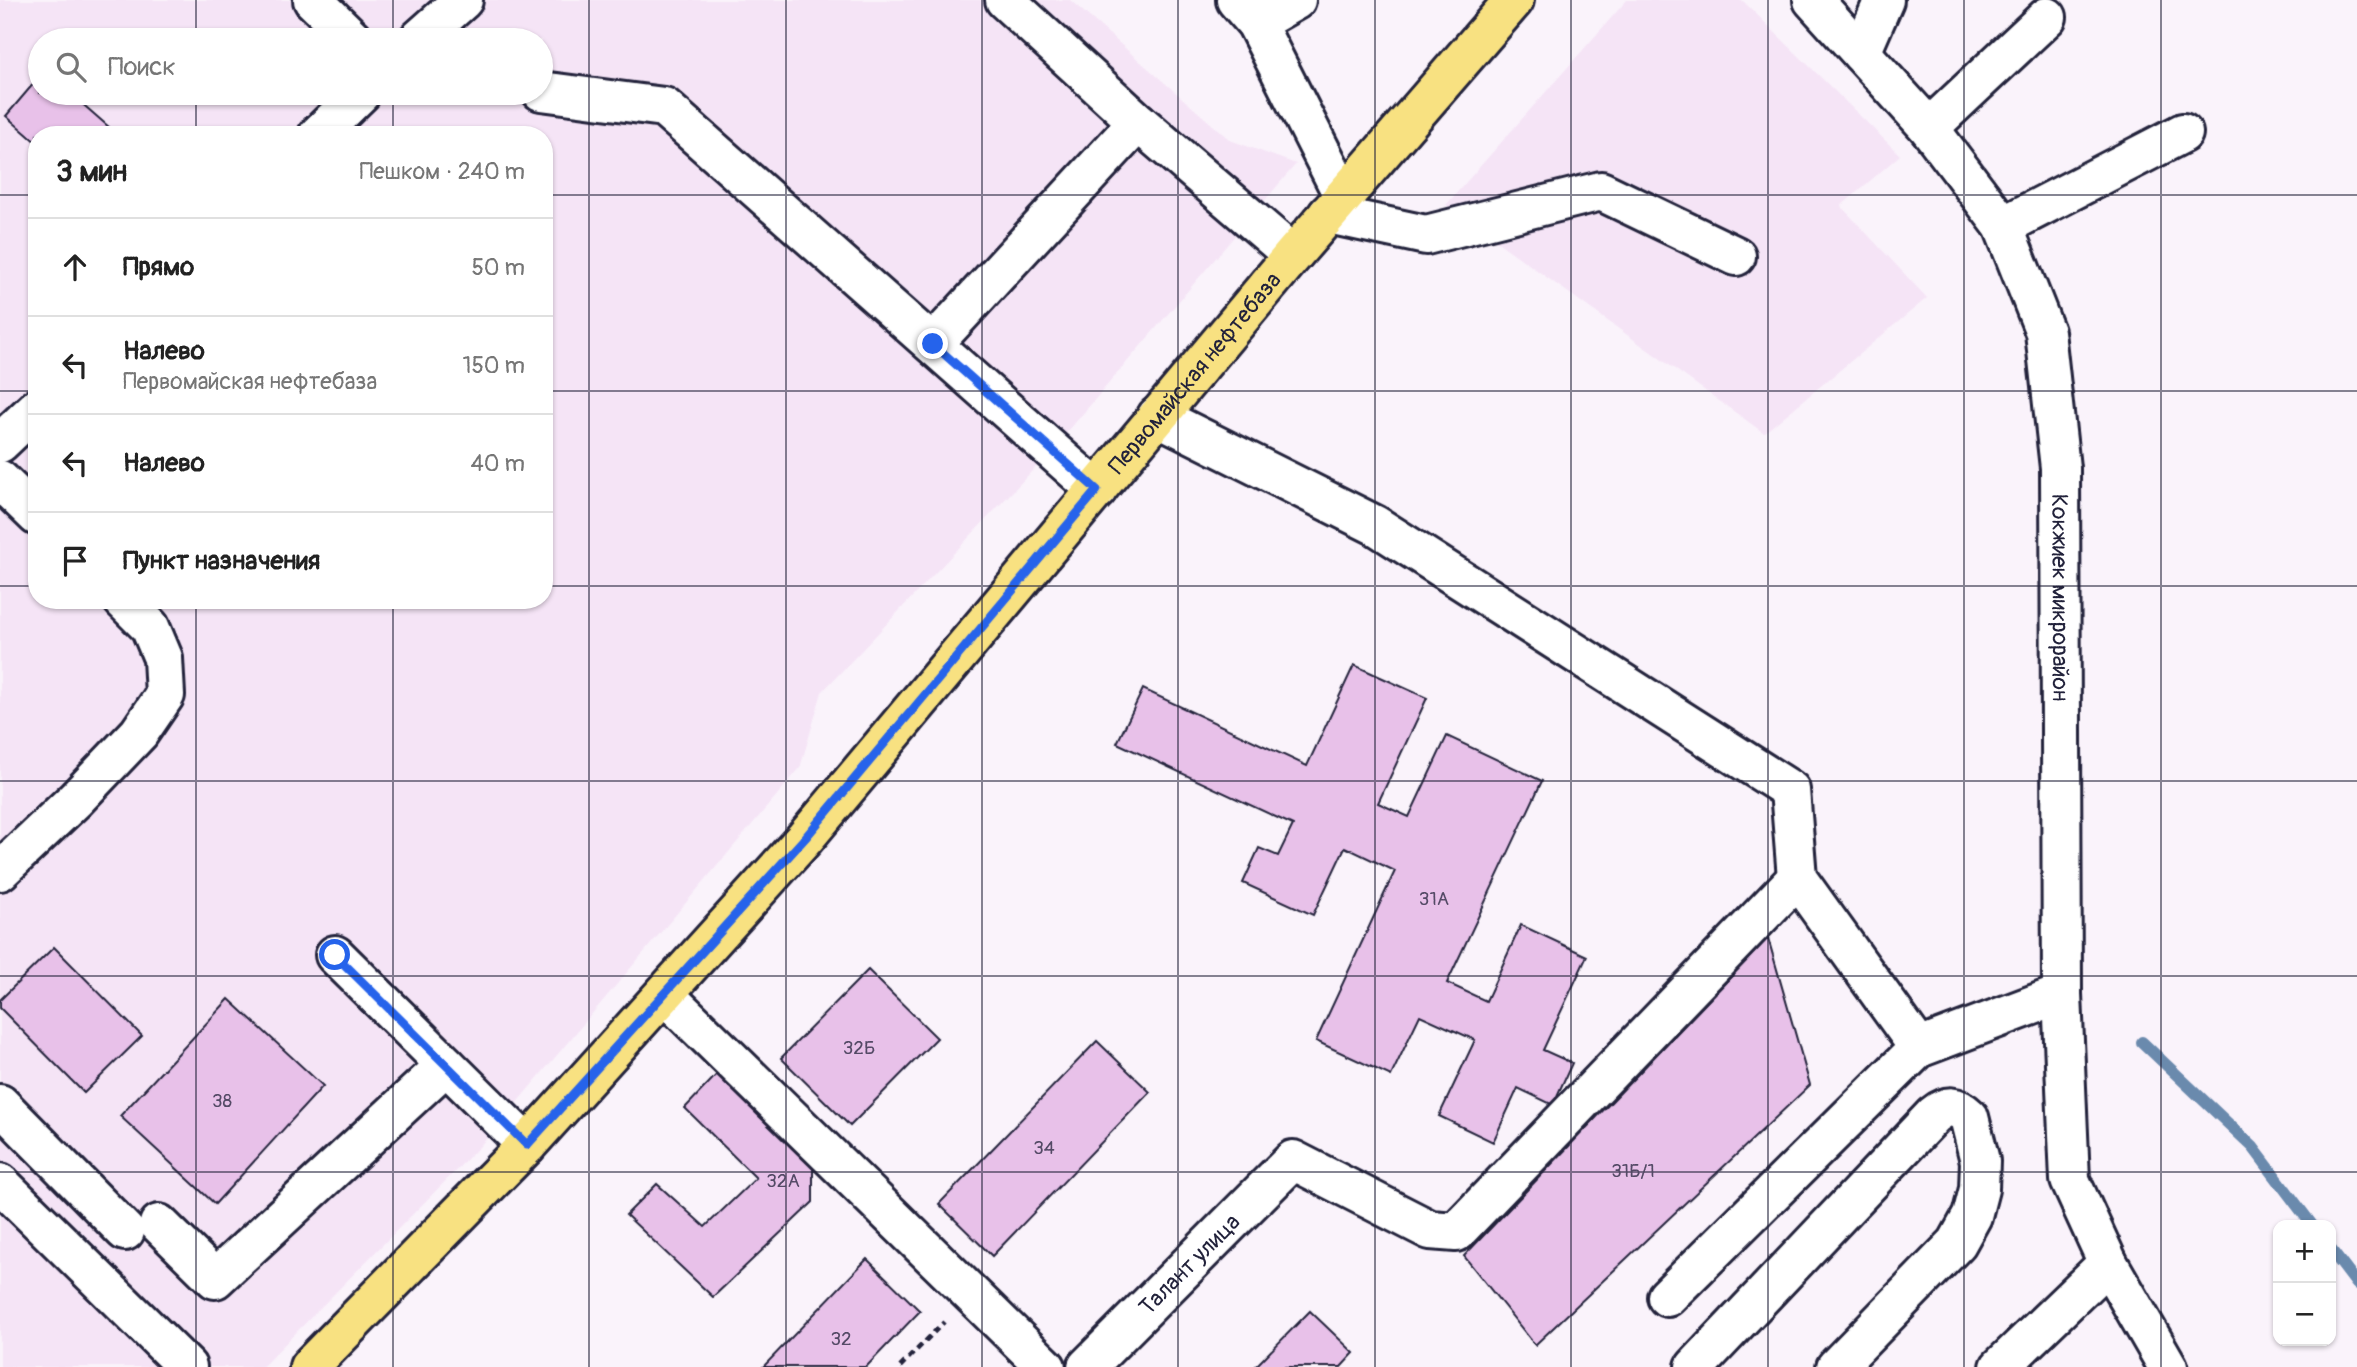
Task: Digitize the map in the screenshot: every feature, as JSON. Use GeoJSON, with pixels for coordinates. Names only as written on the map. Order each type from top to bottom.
{"type":"FeatureCollection","features":[{"type":"Feature","properties":{"kind":"main road","name":"Первомайская нефтебаза"},"geometry":{"type":"LineString","coordinates":[[309,1367],[527,1145],[805,838],[1293,255],[1514,0]]}},
{"type":"Feature","properties":{"kind":"street"},"geometry":{"type":"LineString","coordinates":[[313,0],[342,28]]}},
{"type":"Feature","properties":{"kind":"street"},"geometry":{"type":"LineString","coordinates":[[432,28],[463,0]]}},
{"type":"Feature","properties":{"kind":"street"},"geometry":{"type":"LineString","coordinates":[[1005,0],[1138,122],[1293,255]]}},
{"type":"Feature","properties":{"kind":"street"},"geometry":{"type":"LineString","coordinates":[[1296,0],[1246,11],[1336,205],[1426,235],[1601,191],[1736,256]]}},
{"type":"Feature","properties":{"kind":"street","name":"Кокжиек микрорайон"},"geometry":{"type":"LineString","coordinates":[[1813,0],[1928,128],[2003,226],[2045,332],[2060,468],[2062,994],[2070,1180],[2108,1263],[2168,1367]]}},
{"type":"Feature","properties":{"kind":"street"},"geometry":{"type":"LineString","coordinates":[[1861,53],[1884,0]]}},
{"type":"Feature","properties":{"kind":"street"},"geometry":{"type":"LineString","coordinates":[[1928,128],[2047,17]]}},
{"type":"Feature","properties":{"kind":"street"},"geometry":{"type":"LineString","coordinates":[[553,93],[664,107],[1097,490]]}},
{"type":"Feature","properties":{"kind":"street"},"geometry":{"type":"LineString","coordinates":[[327,126],[349,105]]}},
{"type":"Feature","properties":{"kind":"street"},"geometry":{"type":"LineString","coordinates":[[933,344],[1138,122]]}},
{"type":"Feature","properties":{"kind":"street"},"geometry":{"type":"LineString","coordinates":[[2003,226],[2183,132]]}},
{"type":"Feature","properties":{"kind":"street"},"geometry":{"type":"LineString","coordinates":[[1157,416],[1375,525],[1790,790],[1797,878],[1919,1048]]}},
{"type":"Feature","properties":{"kind":"street"},"geometry":{"type":"LineString","coordinates":[[0,443],[28,417]]}},
{"type":"Feature","properties":{"kind":"street"},"geometry":{"type":"LineString","coordinates":[[0,480],[28,507]]}},
{"type":"Feature","properties":{"kind":"street"},"geometry":{"type":"LineString","coordinates":[[0,871],[76,799],[139,733],[165,695],[163,658],[150,627],[132,609]]}},
{"type":"Feature","properties":{"kind":"street","name":"Талант улица"},"geometry":{"type":"LineString","coordinates":[[1087,1367],[1293,1160],[1430,1230],[1456,1232],[1797,878]]}},
{"type":"Feature","properties":{"kind":"street"},"geometry":{"type":"LineString","coordinates":[[335,955],[527,1145]]}},
{"type":"Feature","properties":{"kind":"street"},"geometry":{"type":"LineString","coordinates":[[1667,1297],[1919,1048],[2062,994]]}},
{"type":"Feature","properties":{"kind":"street"},"geometry":{"type":"LineString","coordinates":[[665,995],[1046,1367]]}},
{"type":"Feature","properties":{"kind":"street"},"geometry":{"type":"LineString","coordinates":[[0,1104],[142,1228],[215,1279],[446,1065]]}},
{"type":"Feature","properties":{"kind":"street"},"geometry":{"type":"LineString","coordinates":[[1695,1367],[1934,1115],[1942,1108],[1955,1107],[1969,1117],[1979,1161],[1979,1189],[1972,1216],[1956,1243],[1836,1367]]}},
{"type":"Feature","properties":{"kind":"street"},"geometry":{"type":"LineString","coordinates":[[0,1183],[187,1367]]}},
{"type":"Feature","properties":{"kind":"street"},"geometry":{"type":"LineString","coordinates":[[2000,1367],[2108,1263]]}},
{"type":"Feature","properties":{"kind":"shaded area"},"geometry":{"type":"Polygon","coordinates":[[[0,0],[1070,0],[1230,140],[1296,164],[1051,451],[822,692],[800,768],[480,1146],[262,1367],[0,1367],[0,0]]]}},
{"type":"Feature","properties":{"kind":"shaded area"},"geometry":{"type":"Polygon","coordinates":[[[1627,0],[1742,0],[1900,155],[1841,206],[1927,298],[1764,433],[1446,205],[1627,0]]]}},
{"type":"Feature","properties":{"kind":"building"},"geometry":{"type":"Polygon","coordinates":[[[28,90],[28,105],[84,105],[108,126],[28,126],[28,135],[6,116],[28,90]]]}},
{"type":"Feature","properties":{"kind":"building"},"geometry":{"type":"Polygon","coordinates":[[[1354,665],[1427,698],[1378,803],[1409,817],[1447,736],[1542,781],[1447,983],[1486,1001],[1521,925],[1587,956],[1543,1050],[1572,1063],[1553,1105],[1518,1088],[1493,1142],[1439,1116],[1475,1040],[1420,1015],[1391,1076],[1316,1041],[1395,871],[1345,847],[1313,915],[1243,883],[1259,848],[1278,856],[1293,825],[1117,743],[1143,689],[1307,766],[1354,665]]]}},
{"type":"Feature","properties":{"kind":"building"},"geometry":{"type":"Polygon","coordinates":[[[1768,938],[1810,1085],[1535,1345],[1464,1256],[1768,938]]]}},
{"type":"Feature","properties":{"kind":"building"},"geometry":{"type":"Polygon","coordinates":[[[54,947],[142,1036],[84,1093],[0,1008],[0,1000],[54,947]]]}},
{"type":"Feature","properties":{"kind":"building"},"geometry":{"type":"Polygon","coordinates":[[[868,970],[937,1038],[850,1126],[781,1058],[868,970]]]}},
{"type":"Feature","properties":{"kind":"building"},"geometry":{"type":"Polygon","coordinates":[[[229,999],[323,1086],[215,1204],[120,1116],[229,999]]]}},
{"type":"Feature","properties":{"kind":"building"},"geometry":{"type":"Polygon","coordinates":[[[1097,1041],[1150,1092],[992,1256],[939,1204],[1097,1041]]]}},
{"type":"Feature","properties":{"kind":"building"},"geometry":{"type":"Polygon","coordinates":[[[723,1068],[813,1164],[813,1202],[713,1297],[626,1215],[657,1184],[705,1227],[756,1178],[685,1108],[723,1068]]]}},
{"type":"Feature","properties":{"kind":"building"},"geometry":{"type":"Polygon","coordinates":[[[867,1259],[920,1311],[866,1367],[763,1367],[867,1259]]]}},
{"type":"Feature","properties":{"kind":"building"},"geometry":{"type":"Polygon","coordinates":[[[1310,1311],[1354,1353],[1341,1367],[1255,1367],[1310,1311]]]}},
{"type":"Feature","properties":{"kind":"waterway"},"geometry":{"type":"LineString","coordinates":[[2142,1042],[2253,1147],[2308,1220]]}},
{"type":"Feature","properties":{"kind":"waterway"},"geometry":{"type":"LineString","coordinates":[[2336,1257],[2357,1284]]}},
{"type":"Feature","properties":{"kind":"route"},"geometry":{"type":"LineString","coordinates":[[335,955],[527,1145],[805,838],[1097,490],[933,344]]}}]}
